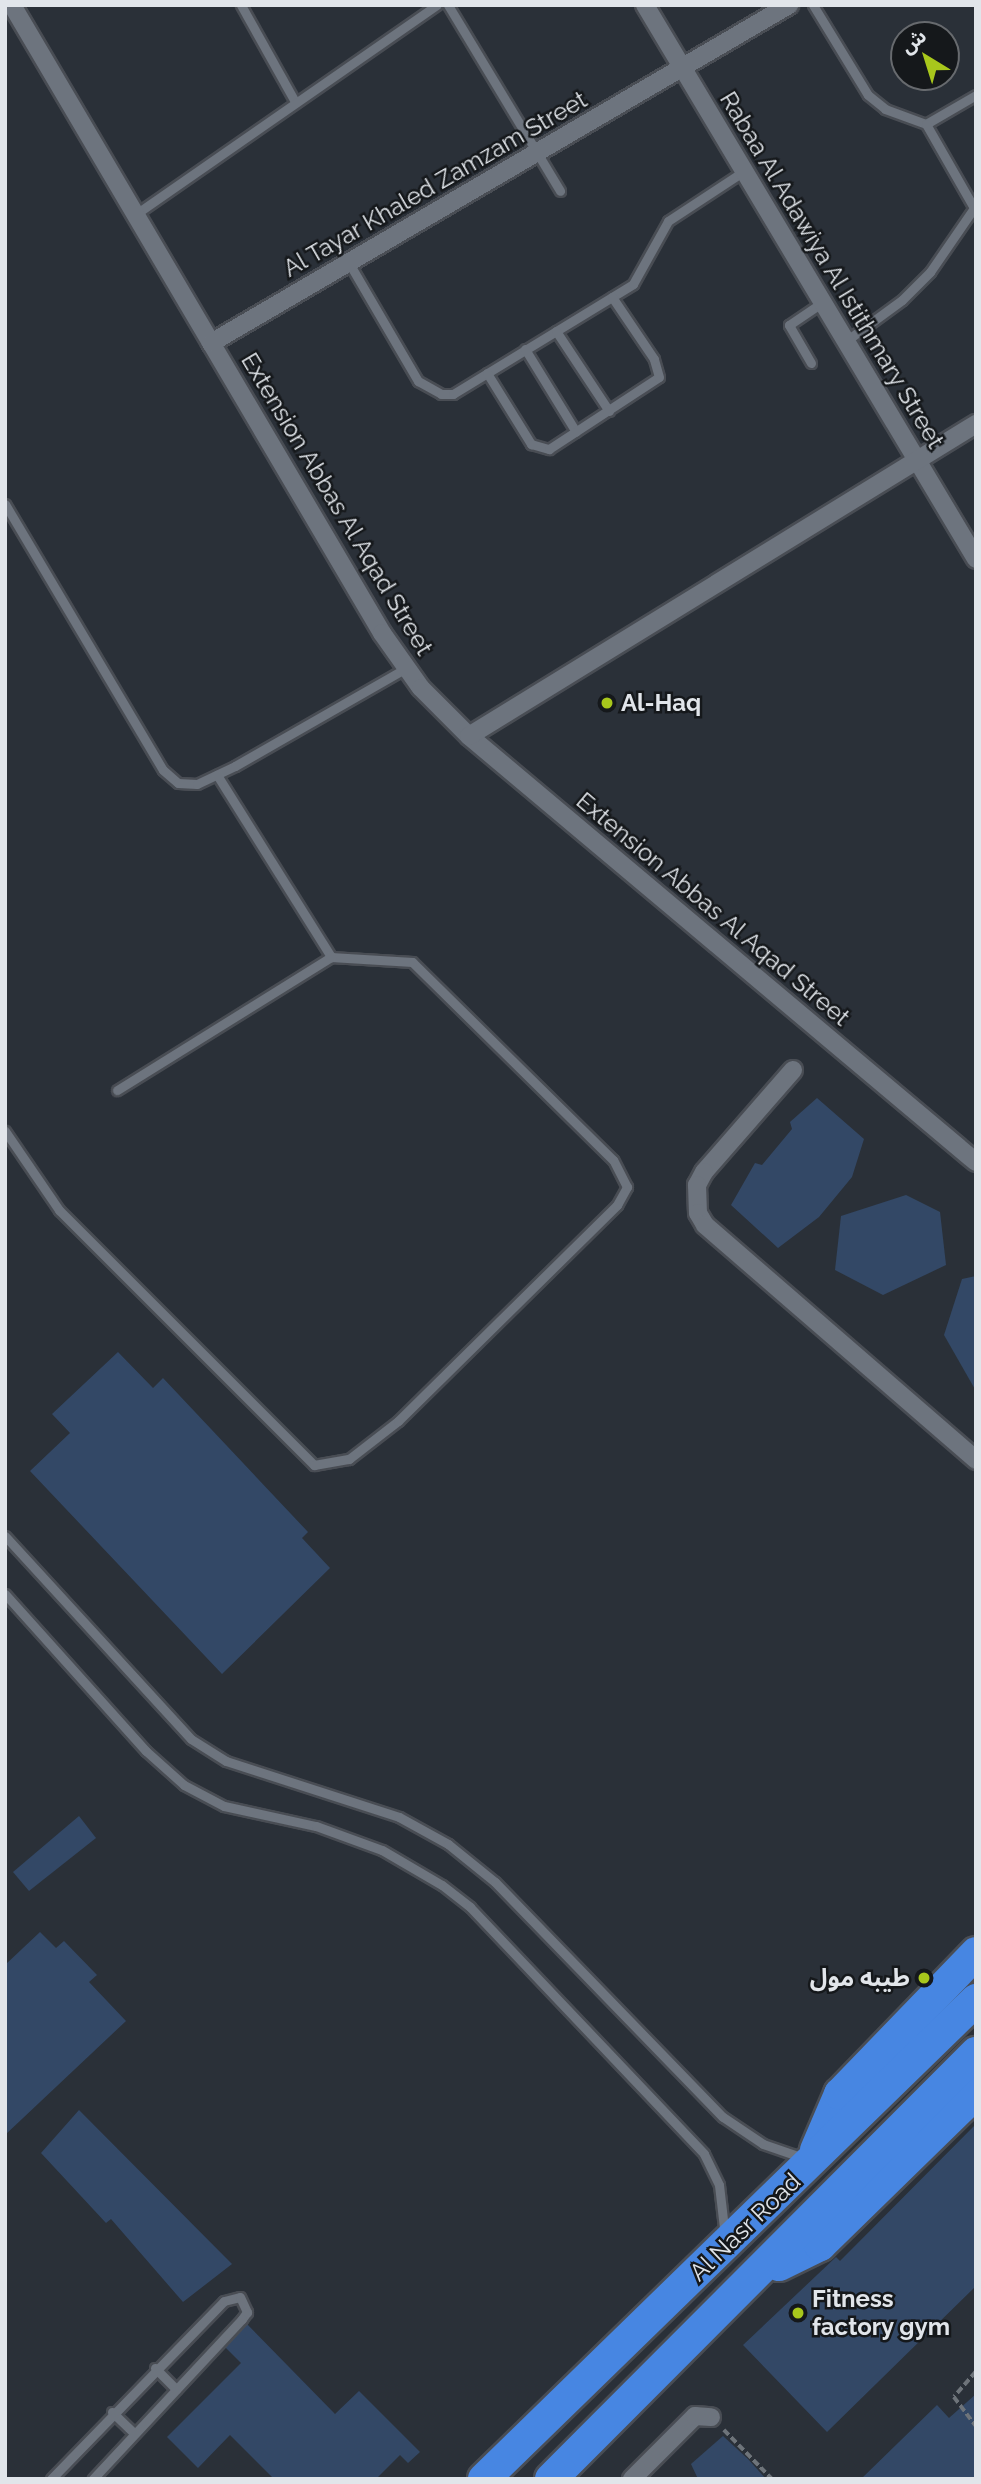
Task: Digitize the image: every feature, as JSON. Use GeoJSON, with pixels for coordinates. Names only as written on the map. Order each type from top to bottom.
{"type":"FeatureCollection","features":[{"type":"Feature","properties":{"kind":"highway","name":"Al Nasr Road"},"geometry":{"type":"LineString","coordinates":[[484,2479],[812,2161],[822,2126],[840,2094],[976,1953]]}},
{"type":"Feature","properties":{"kind":"highway"},"geometry":{"type":"LineString","coordinates":[[812,2161],[976,2000]]}},
{"type":"Feature","properties":{"kind":"highway"},"geometry":{"type":"LineString","coordinates":[[762,2272],[976,2053]]}},
{"type":"Feature","properties":{"kind":"highway","name":"Al Nasr Road"},"geometry":{"type":"LineString","coordinates":[[551,2479],[762,2272],[820,2245],[976,2093]]}},
{"type":"Feature","properties":{"kind":"street","name":"Extension Abbas Al Aqad Street"},"geometry":{"type":"LineString","coordinates":[[12,5],[405,667],[469,736],[976,1162]]}},
{"type":"Feature","properties":{"kind":"street","name":"Rabaa Al Adawiya Al Istithmary Street"},"geometry":{"type":"LineString","coordinates":[[645,5],[976,559]]}},
{"type":"Feature","properties":{"kind":"street","name":"Al Tayar Khaled Zamzam Street"},"geometry":{"type":"LineString","coordinates":[[211,343],[789,5]]}},
{"type":"Feature","properties":{"kind":"street"},"geometry":{"type":"LineString","coordinates":[[469,736],[976,424]]}},
{"type":"Feature","properties":{"kind":"street"},"geometry":{"type":"LineString","coordinates":[[793,1070],[704,1172],[697,1185],[698,1213],[705,1225],[976,1460]]}},
{"type":"Feature","properties":{"kind":"street"},"geometry":{"type":"LineString","coordinates":[[632,2479],[695,2416],[711,2417]]}},
{"type":"Feature","properties":{"kind":"lane"},"geometry":{"type":"LineString","coordinates":[[241,5],[294,100]]}},
{"type":"Feature","properties":{"kind":"lane"},"geometry":{"type":"LineString","coordinates":[[135,214],[294,100],[437,5]]}},
{"type":"Feature","properties":{"kind":"lane"},"geometry":{"type":"LineString","coordinates":[[448,5],[559,191]]}},
{"type":"Feature","properties":{"kind":"lane"},"geometry":{"type":"LineString","coordinates":[[813,5],[868,95],[885,109],[926,124],[974,206],[930,272],[902,300],[846,341]]}},
{"type":"Feature","properties":{"kind":"lane"},"geometry":{"type":"LineString","coordinates":[[926,124],[976,94]]}},
{"type":"Feature","properties":{"kind":"lane"},"geometry":{"type":"LineString","coordinates":[[349,263],[418,381],[441,394],[453,394],[612,297],[642,274],[654,240],[668,221],[744,171]]}},
{"type":"Feature","properties":{"kind":"lane"},"geometry":{"type":"LineString","coordinates":[[487,373],[534,447],[549,449],[656,381],[660,373],[612,297]]}},
{"type":"Feature","properties":{"kind":"lane"},"geometry":{"type":"LineString","coordinates":[[810,363],[789,325],[822,302]]}},
{"type":"Feature","properties":{"kind":"lane"},"geometry":{"type":"LineString","coordinates":[[556,331],[609,411]]}},
{"type":"Feature","properties":{"kind":"lane"},"geometry":{"type":"LineString","coordinates":[[526,349],[576,432]]}},
{"type":"Feature","properties":{"kind":"lane"},"geometry":{"type":"LineString","coordinates":[[5,504],[169,778],[187,785],[217,775],[405,667]]}},
{"type":"Feature","properties":{"kind":"lane"},"geometry":{"type":"LineString","coordinates":[[217,775],[331,957]]}},
{"type":"Feature","properties":{"kind":"lane"},"geometry":{"type":"LineString","coordinates":[[5,1131],[59,1210],[314,1465],[349,1459],[398,1421],[617,1205],[627,1187],[613,1160],[412,962],[331,957],[117,1090]]}},
{"type":"Feature","properties":{"kind":"lane"},"geometry":{"type":"LineString","coordinates":[[5,1536],[191,1739],[236,1765],[399,1817],[449,1844],[495,1882],[735,2127],[763,2144],[812,2161]]}},
{"type":"Feature","properties":{"kind":"lane"},"geometry":{"type":"LineString","coordinates":[[5,1594],[146,1751],[184,1785],[243,1812],[316,1826],[382,1850],[470,1907],[704,2154],[719,2185],[726,2245]]}},
{"type":"Feature","properties":{"kind":"lane"},"geometry":{"type":"LineString","coordinates":[[51,2479],[155,2368],[224,2301],[240,2297],[247,2312],[93,2479]]}},
{"type":"Feature","properties":{"kind":"lane"},"geometry":{"type":"LineString","coordinates":[[155,2368],[176,2389]]}},
{"type":"Feature","properties":{"kind":"lane"},"geometry":{"type":"LineString","coordinates":[[113,2412],[134,2433]]}},
{"type":"Feature","properties":{"kind":"path"},"geometry":{"type":"LineString","coordinates":[[976,2372],[954,2397],[976,2426]]}},
{"type":"Feature","properties":{"kind":"path"},"geometry":{"type":"LineString","coordinates":[[711,2417],[772,2479]]}},
{"type":"Feature","properties":{"kind":"building"},"geometry":{"type":"Polygon","coordinates":[[[817,1098],[864,1139],[852,1177],[819,1217],[778,1248],[731,1205],[755,1163],[762,1165],[792,1129],[790,1122],[817,1098]]]}},
{"type":"Feature","properties":{"kind":"building"},"geometry":{"type":"Polygon","coordinates":[[[906,1195],[940,1212],[946,1265],[883,1295],[835,1270],[841,1216],[906,1195]]]}},
{"type":"Feature","properties":{"kind":"building"},"geometry":{"type":"Polygon","coordinates":[[[976,1276],[976,1391],[944,1335],[962,1279],[976,1276]]]}},
{"type":"Feature","properties":{"kind":"building"},"geometry":{"type":"Polygon","coordinates":[[[118,1352],[153,1388],[163,1378],[308,1532],[302,1538],[330,1568],[222,1674],[30,1471],[70,1433],[52,1414],[118,1352]]]}},
{"type":"Feature","properties":{"kind":"building"},"geometry":{"type":"Polygon","coordinates":[[[79,1816],[96,1838],[29,1891],[13,1872],[79,1816]]]}},
{"type":"Feature","properties":{"kind":"building"},"geometry":{"type":"Polygon","coordinates":[[[40,1932],[56,1948],[64,1941],[97,1975],[89,1982],[126,2021],[5,2135],[5,1965],[40,1932]]]}},
{"type":"Feature","properties":{"kind":"building"},"geometry":{"type":"Polygon","coordinates":[[[79,2110],[232,2264],[183,2302],[111,2219],[106,2223],[41,2153],[79,2110]]]}},
{"type":"Feature","properties":{"kind":"building"},"geometry":{"type":"Polygon","coordinates":[[[976,2124],[976,2286],[827,2432],[743,2345],[836,2257],[840,2261],[976,2124]]]}},
{"type":"Feature","properties":{"kind":"building"},"geometry":{"type":"Polygon","coordinates":[[[247,2324],[335,2414],[359,2391],[420,2452],[408,2463],[400,2455],[376,2479],[274,2479],[230,2435],[198,2468],[167,2437],[241,2363],[225,2347],[247,2324]]]}},
{"type":"Feature","properties":{"kind":"building"},"geometry":{"type":"Polygon","coordinates":[[[976,2394],[976,2479],[861,2479],[937,2405],[949,2418],[976,2394]]]}},
{"type":"Feature","properties":{"kind":"building"},"geometry":{"type":"Polygon","coordinates":[[[723,2436],[766,2479],[698,2479],[691,2464],[723,2436]]]}},
{"type":"Feature","properties":{"kind":"place","name":"Al-Haq"},"geometry":{"type":"Point","coordinates":[607,703]}},
{"type":"Feature","properties":{"kind":"place","name":"طيبه مول"},"geometry":{"type":"Point","coordinates":[924,1978]}},
{"type":"Feature","properties":{"kind":"place","name":"Fitness factory gym"},"geometry":{"type":"Point","coordinates":[798,2313]}}]}
